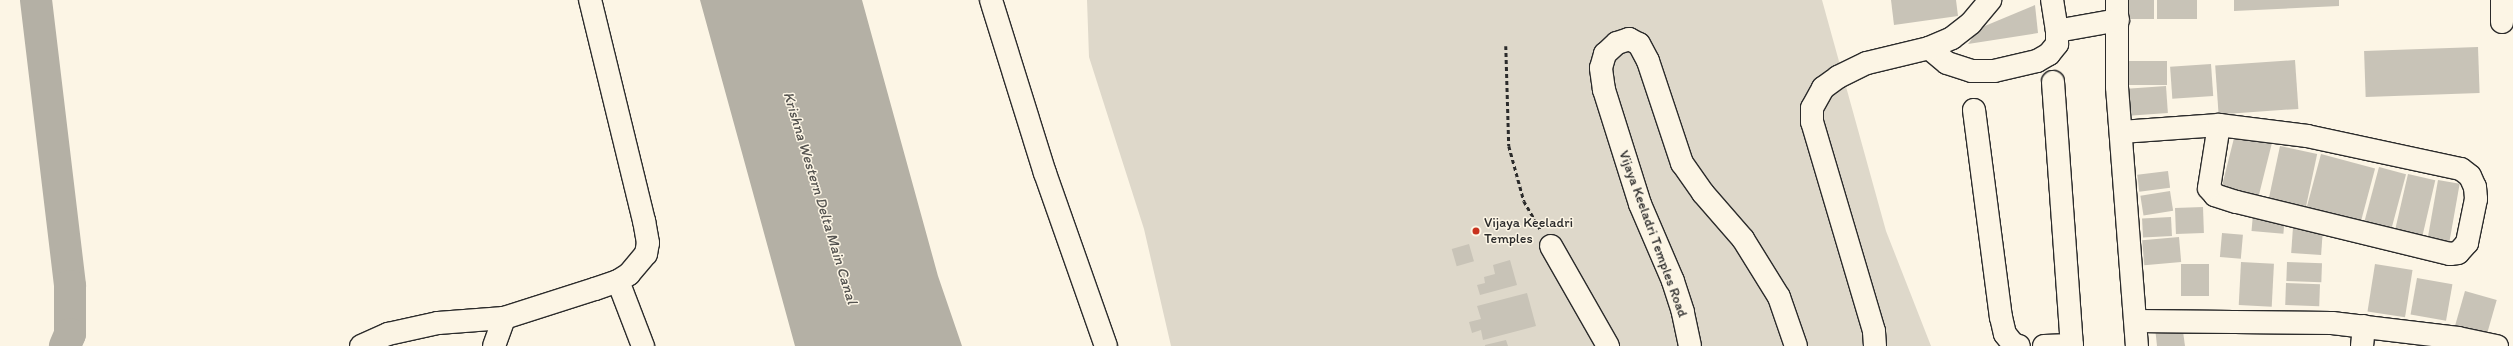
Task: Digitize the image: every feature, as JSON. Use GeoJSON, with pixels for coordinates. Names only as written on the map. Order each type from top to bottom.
{"type":"FeatureCollection","features":[{"type":"Feature","properties":{"kind":"street"},"geometry":{"type":"LineString","coordinates":[[361,346],[388,334],[438,323],[504,318],[618,281],[639,264],[646,254],[648,244],[644,221],[590,0]]}},
{"type":"Feature","properties":{"kind":"street"},"geometry":{"type":"LineString","coordinates":[[992,0],[1045,173],[1106,346]]}},
{"type":"Feature","properties":{"kind":"street"},"geometry":{"type":"LineString","coordinates":[[1875,346],[1874,331],[1812,122],[1812,108],[1823,88],[1838,77],[1867,63],[1930,48],[1957,34],[1971,23],[1990,0]]}},
{"type":"Feature","properties":{"kind":"street"},"geometry":{"type":"LineString","coordinates":[[1930,48],[1947,64],[1959,69],[1994,71],[2036,61],[2049,54],[2057,44],[2057,30],[2052,0]]}},
{"type":"Feature","properties":{"kind":"street"},"geometry":{"type":"LineString","coordinates":[[2502,0],[2502,22]]}},
{"type":"Feature","properties":{"kind":"street"},"geometry":{"type":"LineString","coordinates":[[2057,30],[2117,10],[2117,87],[2137,346]]}},
{"type":"Feature","properties":{"kind":"street","name":"Vijaya Keeladri Temples Road"},"geometry":{"type":"LineString","coordinates":[[1690,346],[1683,312],[1673,281],[1640,204],[1604,90],[1601,68],[1605,54],[1617,42],[1629,39],[1639,44],[1648,62],[1682,163],[1703,193],[1743,239],[1779,297],[1796,346]]}},
{"type":"Feature","properties":{"kind":"street"},"geometry":{"type":"LineString","coordinates":[[2044,346],[2072,345],[2053,82]]}},
{"type":"Feature","properties":{"kind":"street"},"geometry":{"type":"LineString","coordinates":[[1974,110],[2001,318],[2005,334],[2013,344],[2019,346]]}},
{"type":"Feature","properties":{"kind":"street"},"geometry":{"type":"LineString","coordinates":[[2121,132],[2219,126],[2307,136],[2461,169],[2470,176],[2475,186],[2476,199],[2467,243],[2458,253],[2450,254],[2236,202],[2215,194],[2209,188],[2219,126]]}},
{"type":"Feature","properties":{"kind":"street"},"geometry":{"type":"LineString","coordinates":[[1551,246],[1608,346]]}},
{"type":"Feature","properties":{"kind":"street"},"geometry":{"type":"LineString","coordinates":[[618,281],[643,346]]}},
{"type":"Feature","properties":{"kind":"street"},"geometry":{"type":"LineString","coordinates":[[494,346],[504,318]]}},
{"type":"Feature","properties":{"kind":"street"},"geometry":{"type":"LineString","coordinates":[[2136,320],[2332,323],[2363,336],[2497,346]]}},
{"type":"Feature","properties":{"kind":"path"},"geometry":{"type":"LineString","coordinates":[[1506,46],[1510,146],[1524,201],[1551,246]]}},
{"type":"Feature","properties":{"kind":"shaded area"},"geometry":{"type":"Polygon","coordinates":[[[1087,0],[1822,0],[1886,231],[1931,346],[1171,346],[1144,229],[1089,57],[1087,0]]]}},
{"type":"Feature","properties":{"kind":"water","name":"Krishna Western Delta Main Canal"},"geometry":{"type":"Polygon","coordinates":[[[700,0],[862,0],[938,276],[962,346],[795,346],[700,0]]]}},
{"type":"Feature","properties":{"kind":"building"},"geometry":{"type":"Polygon","coordinates":[[[1891,0],[1956,0],[1958,16],[1894,25],[1891,0]]]}},
{"type":"Feature","properties":{"kind":"building"},"geometry":{"type":"Polygon","coordinates":[[[2128,0],[2154,0],[2154,19],[2128,19],[2128,0]]]}},
{"type":"Feature","properties":{"kind":"building"},"geometry":{"type":"Polygon","coordinates":[[[2157,0],[2197,0],[2197,19],[2157,19],[2157,0]]]}},
{"type":"Feature","properties":{"kind":"building"},"geometry":{"type":"Polygon","coordinates":[[[2234,0],[2339,0],[2339,6],[2234,11],[2234,0]]]}},
{"type":"Feature","properties":{"kind":"building"},"geometry":{"type":"Polygon","coordinates":[[[2035,5],[2038,33],[1968,44],[1980,28],[2035,5]]]}},
{"type":"Feature","properties":{"kind":"building"},"geometry":{"type":"Polygon","coordinates":[[[2478,47],[2480,93],[2366,97],[2364,51],[2478,47]]]}},
{"type":"Feature","properties":{"kind":"building"},"geometry":{"type":"Polygon","coordinates":[[[2295,60],[2298,109],[2219,114],[2215,66],[2295,60]]]}},
{"type":"Feature","properties":{"kind":"building"},"geometry":{"type":"Polygon","coordinates":[[[2127,61],[2167,61],[2167,85],[2127,85],[2127,61]]]}},
{"type":"Feature","properties":{"kind":"building"},"geometry":{"type":"Polygon","coordinates":[[[2211,64],[2213,96],[2172,99],[2170,67],[2211,64]]]}},
{"type":"Feature","properties":{"kind":"building"},"geometry":{"type":"Polygon","coordinates":[[[2166,86],[2168,113],[2129,116],[2127,89],[2166,86]]]}},
{"type":"Feature","properties":{"kind":"building"},"geometry":{"type":"Polygon","coordinates":[[[2235,134],[2272,143],[2258,198],[2221,188],[2235,134]]]}},
{"type":"Feature","properties":{"kind":"building"},"geometry":{"type":"Polygon","coordinates":[[[2280,146],[2317,154],[2306,209],[2268,201],[2280,146]]]}},
{"type":"Feature","properties":{"kind":"building"},"geometry":{"type":"Polygon","coordinates":[[[2321,154],[2375,168],[2360,226],[2305,212],[2321,154]]]}},
{"type":"Feature","properties":{"kind":"building"},"geometry":{"type":"Polygon","coordinates":[[[2379,167],[2406,174],[2390,233],[2363,226],[2379,167]]]}},
{"type":"Feature","properties":{"kind":"building"},"geometry":{"type":"Polygon","coordinates":[[[2168,171],[2170,188],[2139,192],[2137,175],[2168,171]]]}},
{"type":"Feature","properties":{"kind":"building"},"geometry":{"type":"Polygon","coordinates":[[[2408,174],[2435,180],[2422,240],[2394,233],[2408,174]]]}},
{"type":"Feature","properties":{"kind":"building"},"geometry":{"type":"Polygon","coordinates":[[[2438,180],[2460,184],[2449,246],[2427,242],[2438,180]]]}},
{"type":"Feature","properties":{"kind":"building"},"geometry":{"type":"Polygon","coordinates":[[[2170,191],[2173,211],[2143,215],[2140,196],[2170,191]]]}},
{"type":"Feature","properties":{"kind":"building"},"geometry":{"type":"Polygon","coordinates":[[[2203,207],[2204,233],[2176,234],[2175,208],[2203,207]]]}},
{"type":"Feature","properties":{"kind":"building"},"geometry":{"type":"Polygon","coordinates":[[[2253,214],[2285,217],[2283,234],[2252,231],[2253,214]]]}},
{"type":"Feature","properties":{"kind":"building"},"geometry":{"type":"Polygon","coordinates":[[[2171,217],[2172,236],[2143,237],[2142,219],[2171,217]]]}},
{"type":"Feature","properties":{"kind":"building"},"geometry":{"type":"Polygon","coordinates":[[[2293,227],[2323,229],[2321,255],[2291,253],[2293,227]]]}},
{"type":"Feature","properties":{"kind":"building"},"geometry":{"type":"Polygon","coordinates":[[[2222,233],[2243,235],[2241,259],[2220,257],[2222,233]]]}},
{"type":"Feature","properties":{"kind":"building"},"geometry":{"type":"Polygon","coordinates":[[[2179,237],[2181,262],[2144,265],[2142,240],[2179,237]]]}},
{"type":"Feature","properties":{"kind":"building"},"geometry":{"type":"Polygon","coordinates":[[[1469,244],[1474,261],[1457,266],[1452,249],[1469,244]]]}},
{"type":"Feature","properties":{"kind":"building"},"geometry":{"type":"Polygon","coordinates":[[[1510,260],[1517,285],[1480,295],[1477,285],[1485,283],[1484,277],[1495,274],[1493,265],[1510,260]]]}},
{"type":"Feature","properties":{"kind":"building"},"geometry":{"type":"Polygon","coordinates":[[[2241,262],[2274,264],[2272,307],[2239,305],[2241,262]]]}},
{"type":"Feature","properties":{"kind":"building"},"geometry":{"type":"Polygon","coordinates":[[[2287,262],[2322,263],[2321,282],[2286,281],[2287,262]]]}},
{"type":"Feature","properties":{"kind":"building"},"geometry":{"type":"Polygon","coordinates":[[[2181,264],[2209,264],[2209,296],[2181,296],[2181,264]]]}},
{"type":"Feature","properties":{"kind":"building"},"geometry":{"type":"Polygon","coordinates":[[[2375,264],[2413,270],[2405,317],[2367,311],[2375,264]]]}},
{"type":"Feature","properties":{"kind":"building"},"geometry":{"type":"Polygon","coordinates":[[[2417,278],[2452,284],[2446,321],[2411,314],[2417,278]]]}},
{"type":"Feature","properties":{"kind":"building"},"geometry":{"type":"Polygon","coordinates":[[[2286,283],[2320,284],[2319,306],[2285,305],[2286,283]]]}},
{"type":"Feature","properties":{"kind":"building"},"geometry":{"type":"Polygon","coordinates":[[[2465,291],[2497,300],[2486,339],[2454,329],[2465,291]]]}},
{"type":"Feature","properties":{"kind":"building"},"geometry":{"type":"Polygon","coordinates":[[[1527,293],[1536,326],[1483,340],[1481,330],[1472,333],[1469,322],[1481,319],[1477,306],[1527,293]]]}},
{"type":"Feature","properties":{"kind":"building"},"geometry":{"type":"Polygon","coordinates":[[[2182,324],[2185,346],[2157,346],[2155,327],[2182,324]]]}},
{"type":"Feature","properties":{"kind":"building"},"geometry":{"type":"Polygon","coordinates":[[[1506,340],[1508,346],[1485,346],[1485,345],[1506,340]]]}},
{"type":"Feature","properties":{"kind":"waterway"},"geometry":{"type":"LineString","coordinates":[[36,0],[70,286],[70,334],[65,346]]}},
{"type":"Feature","properties":{"kind":"place","name":"Vijaya Keeladri Temples"},"geometry":{"type":"Point","coordinates":[1476,231]}}]}
